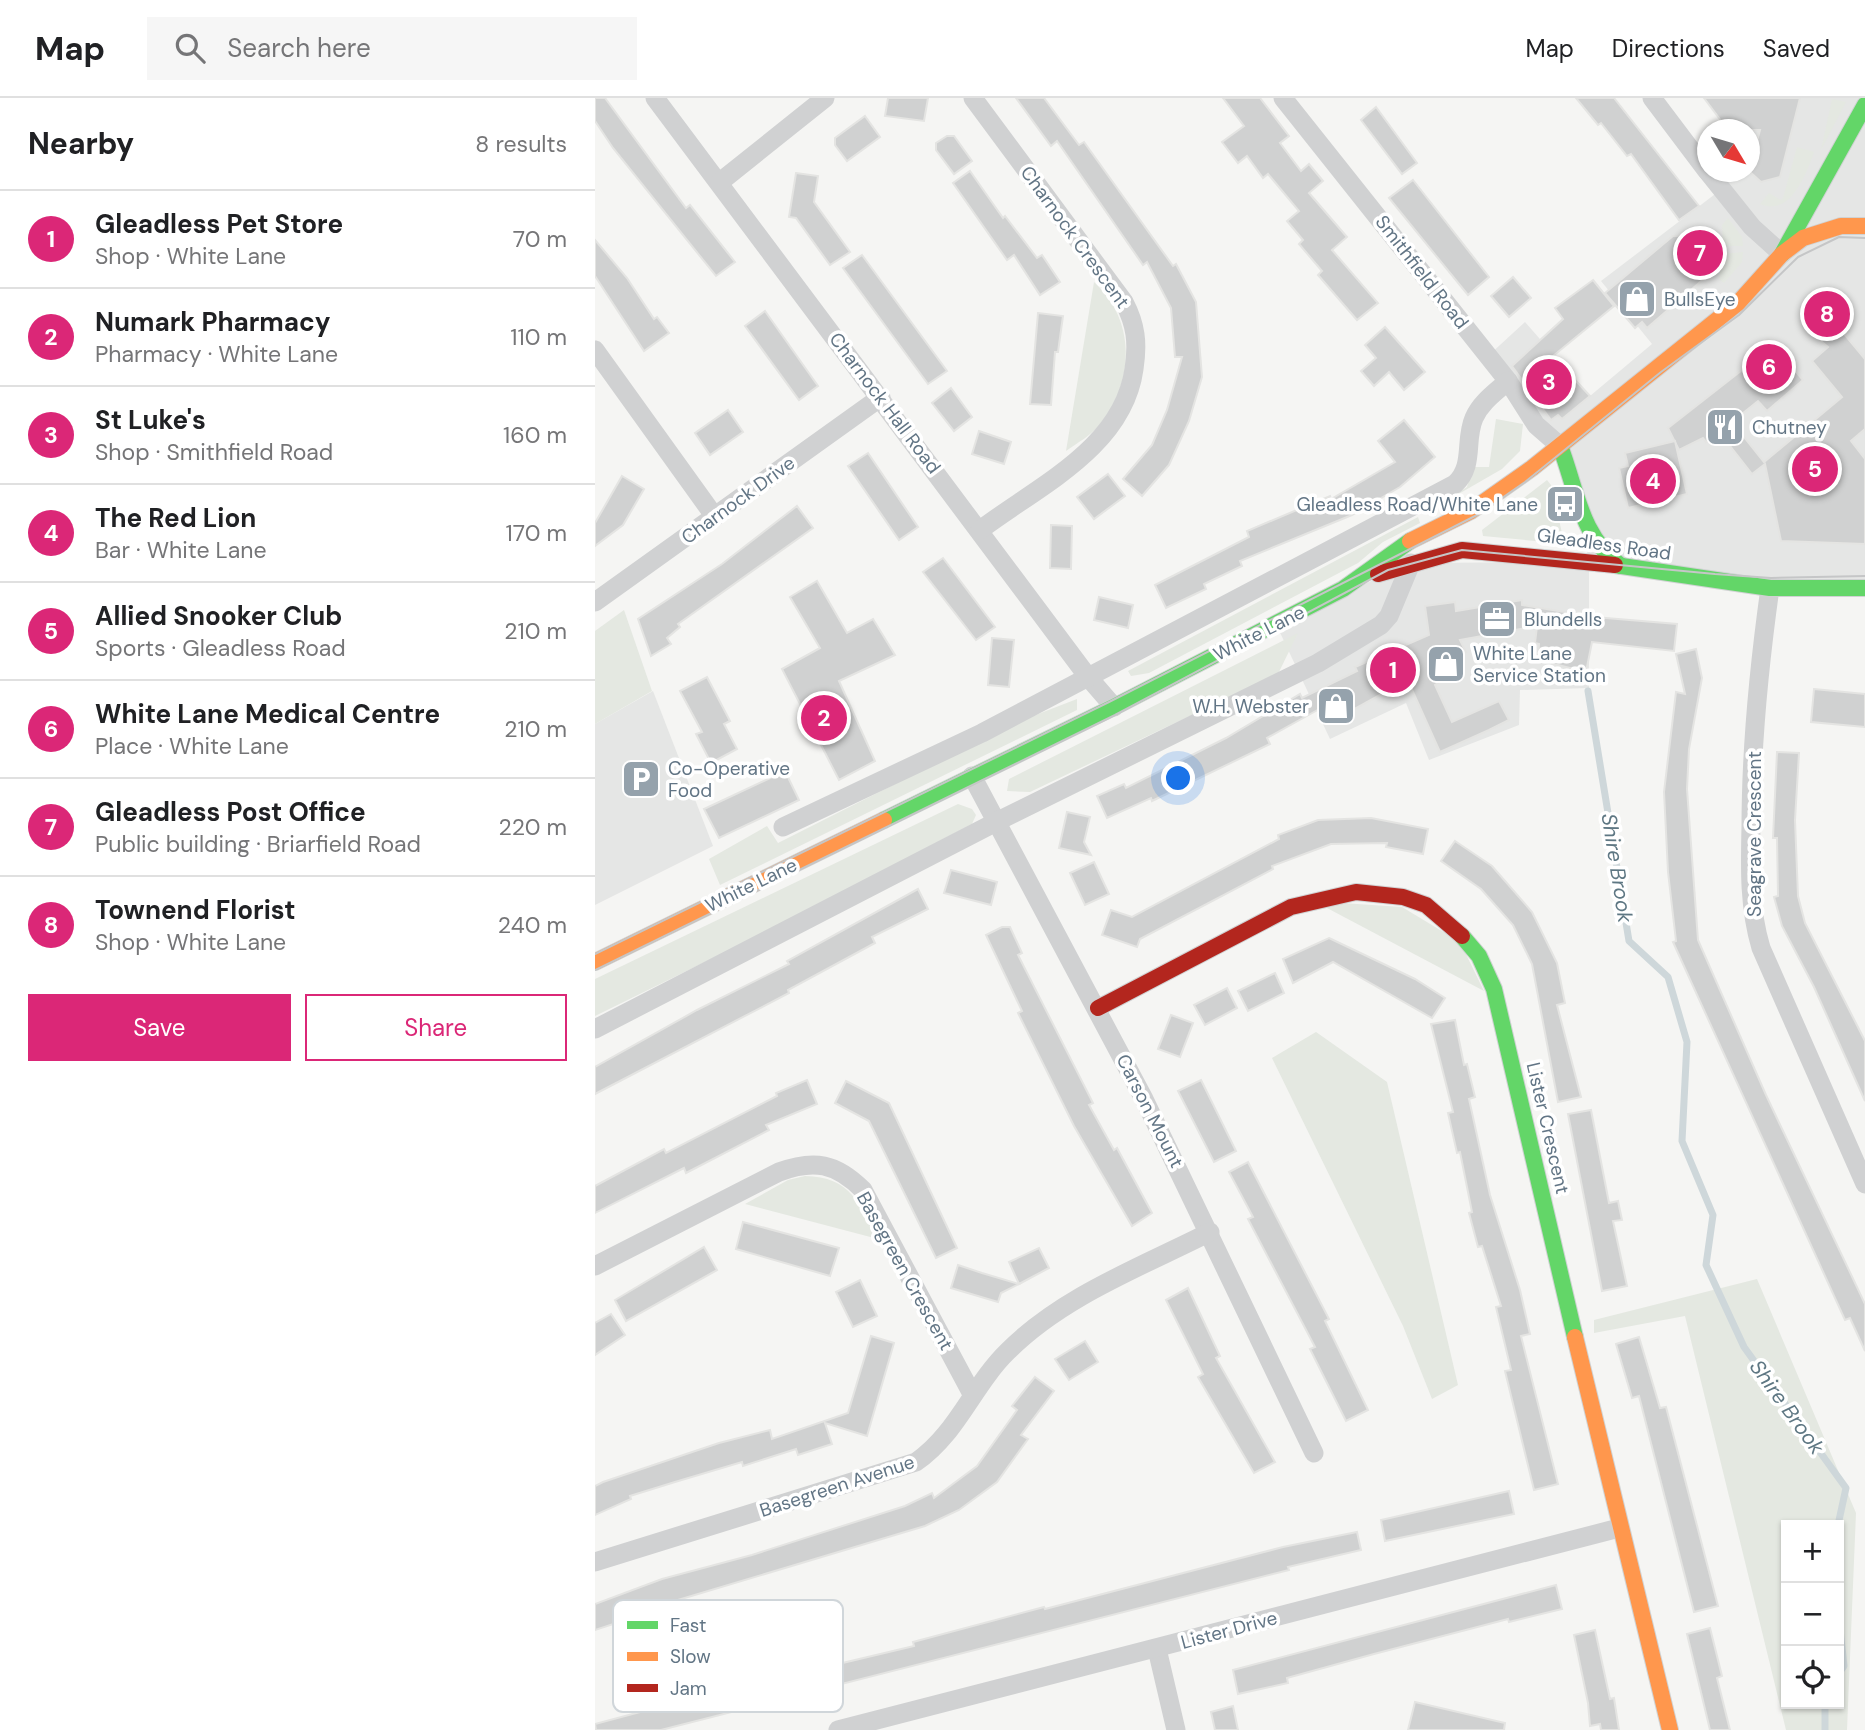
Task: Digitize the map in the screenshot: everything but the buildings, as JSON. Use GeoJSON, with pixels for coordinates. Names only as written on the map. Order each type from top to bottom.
{"type":"FeatureCollection","features":[{"type":"Feature","properties":{"kind":"main road"},"geometry":{"type":"LineString","coordinates":[[1782,254],[1865,105]]}},
{"type":"Feature","properties":{"kind":"main road","name":"White Lane"},"geometry":{"type":"LineString","coordinates":[[595,962],[1114,707],[1343,589],[1405,544],[1471,511],[1560,446],[1738,303],[1782,254],[1803,238],[1821,230],[1841,226],[1865,226]]}},
{"type":"Feature","properties":{"kind":"main road"},"geometry":{"type":"LineString","coordinates":[[1560,446],[1573,480],[1583,524],[1599,549],[1621,566]]}},
{"type":"Feature","properties":{"kind":"main road","name":"Gleadless Road"},"geometry":{"type":"LineString","coordinates":[[1343,589],[1411,562],[1462,550],[1621,566],[1770,588],[1865,587]]}},
{"type":"Feature","properties":{"kind":"main road","name":"Lister Crescent"},"geometry":{"type":"LineString","coordinates":[[1098,1008],[1291,907],[1356,891],[1402,897],[1426,905],[1456,929],[1479,956],[1494,989],[1619,1528],[1670,1730]]}},
{"type":"Feature","properties":{"kind":"street","name":"Charnock Hall Road"},"geometry":{"type":"LineString","coordinates":[[655,98],[1088,677],[1114,707]]}},
{"type":"Feature","properties":{"kind":"street"},"geometry":{"type":"LineString","coordinates":[[720,182],[825,98]]}},
{"type":"Feature","properties":{"kind":"street","name":"Charnock Crescent"},"geometry":{"type":"LineString","coordinates":[[973,98],[1124,302],[1134,321],[1137,347],[1125,404],[1111,428],[1091,449],[980,530]]}},
{"type":"Feature","properties":{"kind":"street","name":"Smithfield Road"},"geometry":{"type":"LineString","coordinates":[[1283,98],[1508,381],[1536,425],[1560,446]]}},
{"type":"Feature","properties":{"kind":"street"},"geometry":{"type":"LineString","coordinates":[[1652,98],[1697,157]]}},
{"type":"Feature","properties":{"kind":"street"},"geometry":{"type":"LineString","coordinates":[[1717,182],[1752,227],[1782,254]]}},
{"type":"Feature","properties":{"kind":"street"},"geometry":{"type":"LineString","coordinates":[[595,350],[715,517]]}},
{"type":"Feature","properties":{"kind":"street","name":"White Lane"},"geometry":{"type":"LineString","coordinates":[[783,827],[982,733],[1455,484],[1467,471],[1473,419],[1484,403],[1508,381]]}},
{"type":"Feature","properties":{"kind":"street","name":"Charnock Drive"},"geometry":{"type":"LineString","coordinates":[[595,602],[881,397]]}},
{"type":"Feature","properties":{"kind":"street"},"geometry":{"type":"LineString","coordinates":[[595,1029],[998,821],[1318,663],[1381,625],[1395,603],[1411,562]]}},
{"type":"Feature","properties":{"kind":"street","name":"Seagrave Crescent"},"geometry":{"type":"LineString","coordinates":[[1770,588],[1751,764],[1751,896],[1754,925],[1761,948],[1865,1184]]}},
{"type":"Feature","properties":{"kind":"street","name":"Carson Mount"},"geometry":{"type":"LineString","coordinates":[[972,776],[1098,1008],[1210,1232],[1314,1453]]}},
{"type":"Feature","properties":{"kind":"street","name":"Basegreen Crescent"},"geometry":{"type":"LineString","coordinates":[[595,1266],[779,1172],[800,1164],[824,1165],[848,1175],[863,1190],[972,1394]]}},
{"type":"Feature","properties":{"kind":"street","name":"Basegreen Avenue"},"geometry":{"type":"LineString","coordinates":[[595,1562],[916,1462],[945,1437],[972,1394],[1008,1350],[1048,1315],[1210,1232]]}},
{"type":"Feature","properties":{"kind":"street","name":"Lister Drive"},"geometry":{"type":"LineString","coordinates":[[838,1730],[1619,1528]]}},
{"type":"Feature","properties":{"kind":"street"},"geometry":{"type":"LineString","coordinates":[[1157,1649],[1176,1730]]}},
{"type":"Feature","properties":{"kind":"shaded area"},"geometry":{"type":"Polygon","coordinates":[[[1737,98],[1865,98],[1865,588],[1589,563],[1589,688],[1520,690],[1519,725],[1429,760],[1406,703],[1330,739],[1276,624],[1411,563],[1589,562],[1573,480],[1488,356],[1525,322],[1590,396],[1652,344],[1601,281],[1727,185],[1725,182],[1760,182],[1760,119],[1723,119],[1733,111],[1737,98]]]}},
{"type":"Feature","properties":{"kind":"shaded area"},"geometry":{"type":"Polygon","coordinates":[[[1832,99],[1846,102],[1821,150],[1832,99]]]}},
{"type":"Feature","properties":{"kind":"shaded area"},"geometry":{"type":"Polygon","coordinates":[[[1797,147],[1814,152],[1795,192],[1780,205],[1760,204],[1769,193],[1781,200],[1783,198],[1797,147]]]}},
{"type":"Feature","properties":{"kind":"shaded area"},"geometry":{"type":"Polygon","coordinates":[[[1728,218],[1742,237],[1743,246],[1723,246],[1722,225],[1728,218]]]}},
{"type":"Feature","properties":{"kind":"shaded area"},"geometry":{"type":"Polygon","coordinates":[[[1743,252],[1742,262],[1724,283],[1719,279],[1723,254],[1743,252]]]}},
{"type":"Feature","properties":{"kind":"shaded area"},"geometry":{"type":"Polygon","coordinates":[[[1094,282],[1108,297],[1118,314],[1124,333],[1125,371],[1112,407],[1100,424],[1066,451],[1094,282]]]}},
{"type":"Feature","properties":{"kind":"shaded area"},"geometry":{"type":"Polygon","coordinates":[[[1496,419],[1523,424],[1520,451],[1502,469],[1436,507],[1467,487],[1472,467],[1489,467],[1496,419]]]}},
{"type":"Feature","properties":{"kind":"shaded area"},"geometry":{"type":"Polygon","coordinates":[[[1547,480],[1551,485],[1562,533],[1556,543],[1483,536],[1482,530],[1547,480]]]}},
{"type":"Feature","properties":{"kind":"shaded area"},"geometry":{"type":"Polygon","coordinates":[[[1418,517],[1420,523],[1383,542],[1358,563],[1149,673],[1131,676],[1128,671],[1418,517]]]}},
{"type":"Feature","properties":{"kind":"shaded area"},"geometry":{"type":"Polygon","coordinates":[[[624,610],[652,691],[595,724],[595,631],[624,610]]]}},
{"type":"Feature","properties":{"kind":"shaded area"},"geometry":{"type":"Polygon","coordinates":[[[1298,633],[1278,674],[1030,792],[1007,791],[1009,779],[1298,633]]]}},
{"type":"Feature","properties":{"kind":"shaded area","name":"Co-Operative Food"},"geometry":{"type":"Polygon","coordinates":[[[653,691],[713,846],[595,905],[595,724],[653,691]]]}},
{"type":"Feature","properties":{"kind":"shaded area"},"geometry":{"type":"Polygon","coordinates":[[[1077,699],[1077,710],[720,885],[709,859],[767,826],[778,843],[1020,721],[1077,699]]]}},
{"type":"Feature","properties":{"kind":"shaded area"},"geometry":{"type":"Polygon","coordinates":[[[958,804],[972,809],[976,815],[972,824],[766,932],[595,1016],[595,979],[958,804]]]}},
{"type":"Feature","properties":{"kind":"shaded area"},"geometry":{"type":"Polygon","coordinates":[[[1342,903],[1402,907],[1460,942],[1484,991],[1327,908],[1342,903]]]}},
{"type":"Feature","properties":{"kind":"shaded area"},"geometry":{"type":"Polygon","coordinates":[[[1316,1032],[1387,1082],[1458,1385],[1432,1399],[1403,1326],[1272,1058],[1316,1032]]]}},
{"type":"Feature","properties":{"kind":"shaded area"},"geometry":{"type":"Polygon","coordinates":[[[805,1176],[833,1181],[852,1194],[878,1239],[745,1204],[788,1180],[805,1176]]]}},
{"type":"Feature","properties":{"kind":"shaded area"},"geometry":{"type":"Polygon","coordinates":[[[1757,1279],[1856,1513],[1847,1730],[1786,1730],[1685,1316],[1594,1333],[1594,1320],[1757,1279]]]}},
{"type":"Feature","properties":{"kind":"waterway","name":"Shire Brook"},"geometry":{"type":"LineString","coordinates":[[1588,691],[1629,941],[1668,977],[1687,1042],[1682,1141],[1713,1215],[1706,1265],[1744,1347],[1846,1488],[1839,1520]]}},
{"type":"Feature","properties":{"kind":"waterway","name":"Shire Brook"},"geometry":{"type":"LineString","coordinates":[[1825,1709],[1825,1730]]}},
{"type":"Feature","properties":{"kind":"tram line"},"geometry":{"type":"LineString","coordinates":[[595,954],[1109,702],[1479,514],[1525,482],[1661,372],[1739,315],[1798,257],[1839,237],[1865,238]]}},
{"type":"Feature","properties":{"kind":"tram line"},"geometry":{"type":"LineString","coordinates":[[595,970],[1115,715],[1388,570],[1462,550],[1771,578],[1865,576]]}},
{"type":"Feature","properties":{"kind":"traffic: fast"},"geometry":{"type":"LineString","coordinates":[[1782,254],[1865,105]]}},
{"type":"Feature","properties":{"kind":"traffic: fast"},"geometry":{"type":"LineString","coordinates":[[1560,446],[1588,526],[1607,554],[1621,566]]}},
{"type":"Feature","properties":{"kind":"traffic: fast"},"geometry":{"type":"LineString","coordinates":[[884,820],[1114,707],[1343,589],[1410,541]]}},
{"type":"Feature","properties":{"kind":"traffic: fast"},"geometry":{"type":"LineString","coordinates":[[1615,565],[1770,588],[1865,588]]}},
{"type":"Feature","properties":{"kind":"traffic: fast"},"geometry":{"type":"LineString","coordinates":[[1462,936],[1479,956],[1494,989],[1575,1337]]}},
{"type":"Feature","properties":{"kind":"traffic: slow"},"geometry":{"type":"LineString","coordinates":[[1410,541],[1471,511],[1532,468],[1738,303],[1782,254],[1803,238],[1841,226],[1865,226]]}},
{"type":"Feature","properties":{"kind":"traffic: slow"},"geometry":{"type":"LineString","coordinates":[[595,962],[884,820]]}},
{"type":"Feature","properties":{"kind":"traffic: slow"},"geometry":{"type":"LineString","coordinates":[[1575,1337],[1670,1730]]}},
{"type":"Feature","properties":{"kind":"traffic: jam"},"geometry":{"type":"LineString","coordinates":[[1378,574],[1462,550],[1615,565]]}},
{"type":"Feature","properties":{"kind":"traffic: jam"},"geometry":{"type":"LineString","coordinates":[[1098,1008],[1291,907],[1356,892],[1403,897],[1426,905],[1462,936]]}},
{"type":"Feature","properties":{"kind":"place","name":"Gleadless Post Office"},"geometry":{"type":"Point","coordinates":[1700,253]}},
{"type":"Feature","properties":{"kind":"place","name":"BullsEye"},"geometry":{"type":"Point","coordinates":[1637,299]}},
{"type":"Feature","properties":{"kind":"place","name":"Townend Florist"},"geometry":{"type":"Point","coordinates":[1827,314]}},
{"type":"Feature","properties":{"kind":"place","name":"White Lane Medical Centre"},"geometry":{"type":"Point","coordinates":[1769,367]}},
{"type":"Feature","properties":{"kind":"place","name":"St Luke's"},"geometry":{"type":"Point","coordinates":[1549,382]}},
{"type":"Feature","properties":{"kind":"place","name":"Chutney"},"geometry":{"type":"Point","coordinates":[1725,427]}},
{"type":"Feature","properties":{"kind":"place","name":"Allied Snooker Club"},"geometry":{"type":"Point","coordinates":[1815,469]}},
{"type":"Feature","properties":{"kind":"place","name":"The Red Lion"},"geometry":{"type":"Point","coordinates":[1653,481]}},
{"type":"Feature","properties":{"kind":"place","name":"Gleadless Road/White Lane"},"geometry":{"type":"Point","coordinates":[1565,504]}},
{"type":"Feature","properties":{"kind":"place","name":"Blundells"},"geometry":{"type":"Point","coordinates":[1497,619]}},
{"type":"Feature","properties":{"kind":"place","name":"White Lane Service Station"},"geometry":{"type":"Point","coordinates":[1446,664]}},
{"type":"Feature","properties":{"kind":"place","name":"Gleadless Pet Store"},"geometry":{"type":"Point","coordinates":[1393,670]}},
{"type":"Feature","properties":{"kind":"place","name":"W.H. Webster"},"geometry":{"type":"Point","coordinates":[1336,706]}},
{"type":"Feature","properties":{"kind":"place","name":"Numark Pharmacy"},"geometry":{"type":"Point","coordinates":[824,718]}},
{"type":"Feature","properties":{"kind":"place","name":"Co-Operative Food"},"geometry":{"type":"Point","coordinates":[641,779]}}]}
